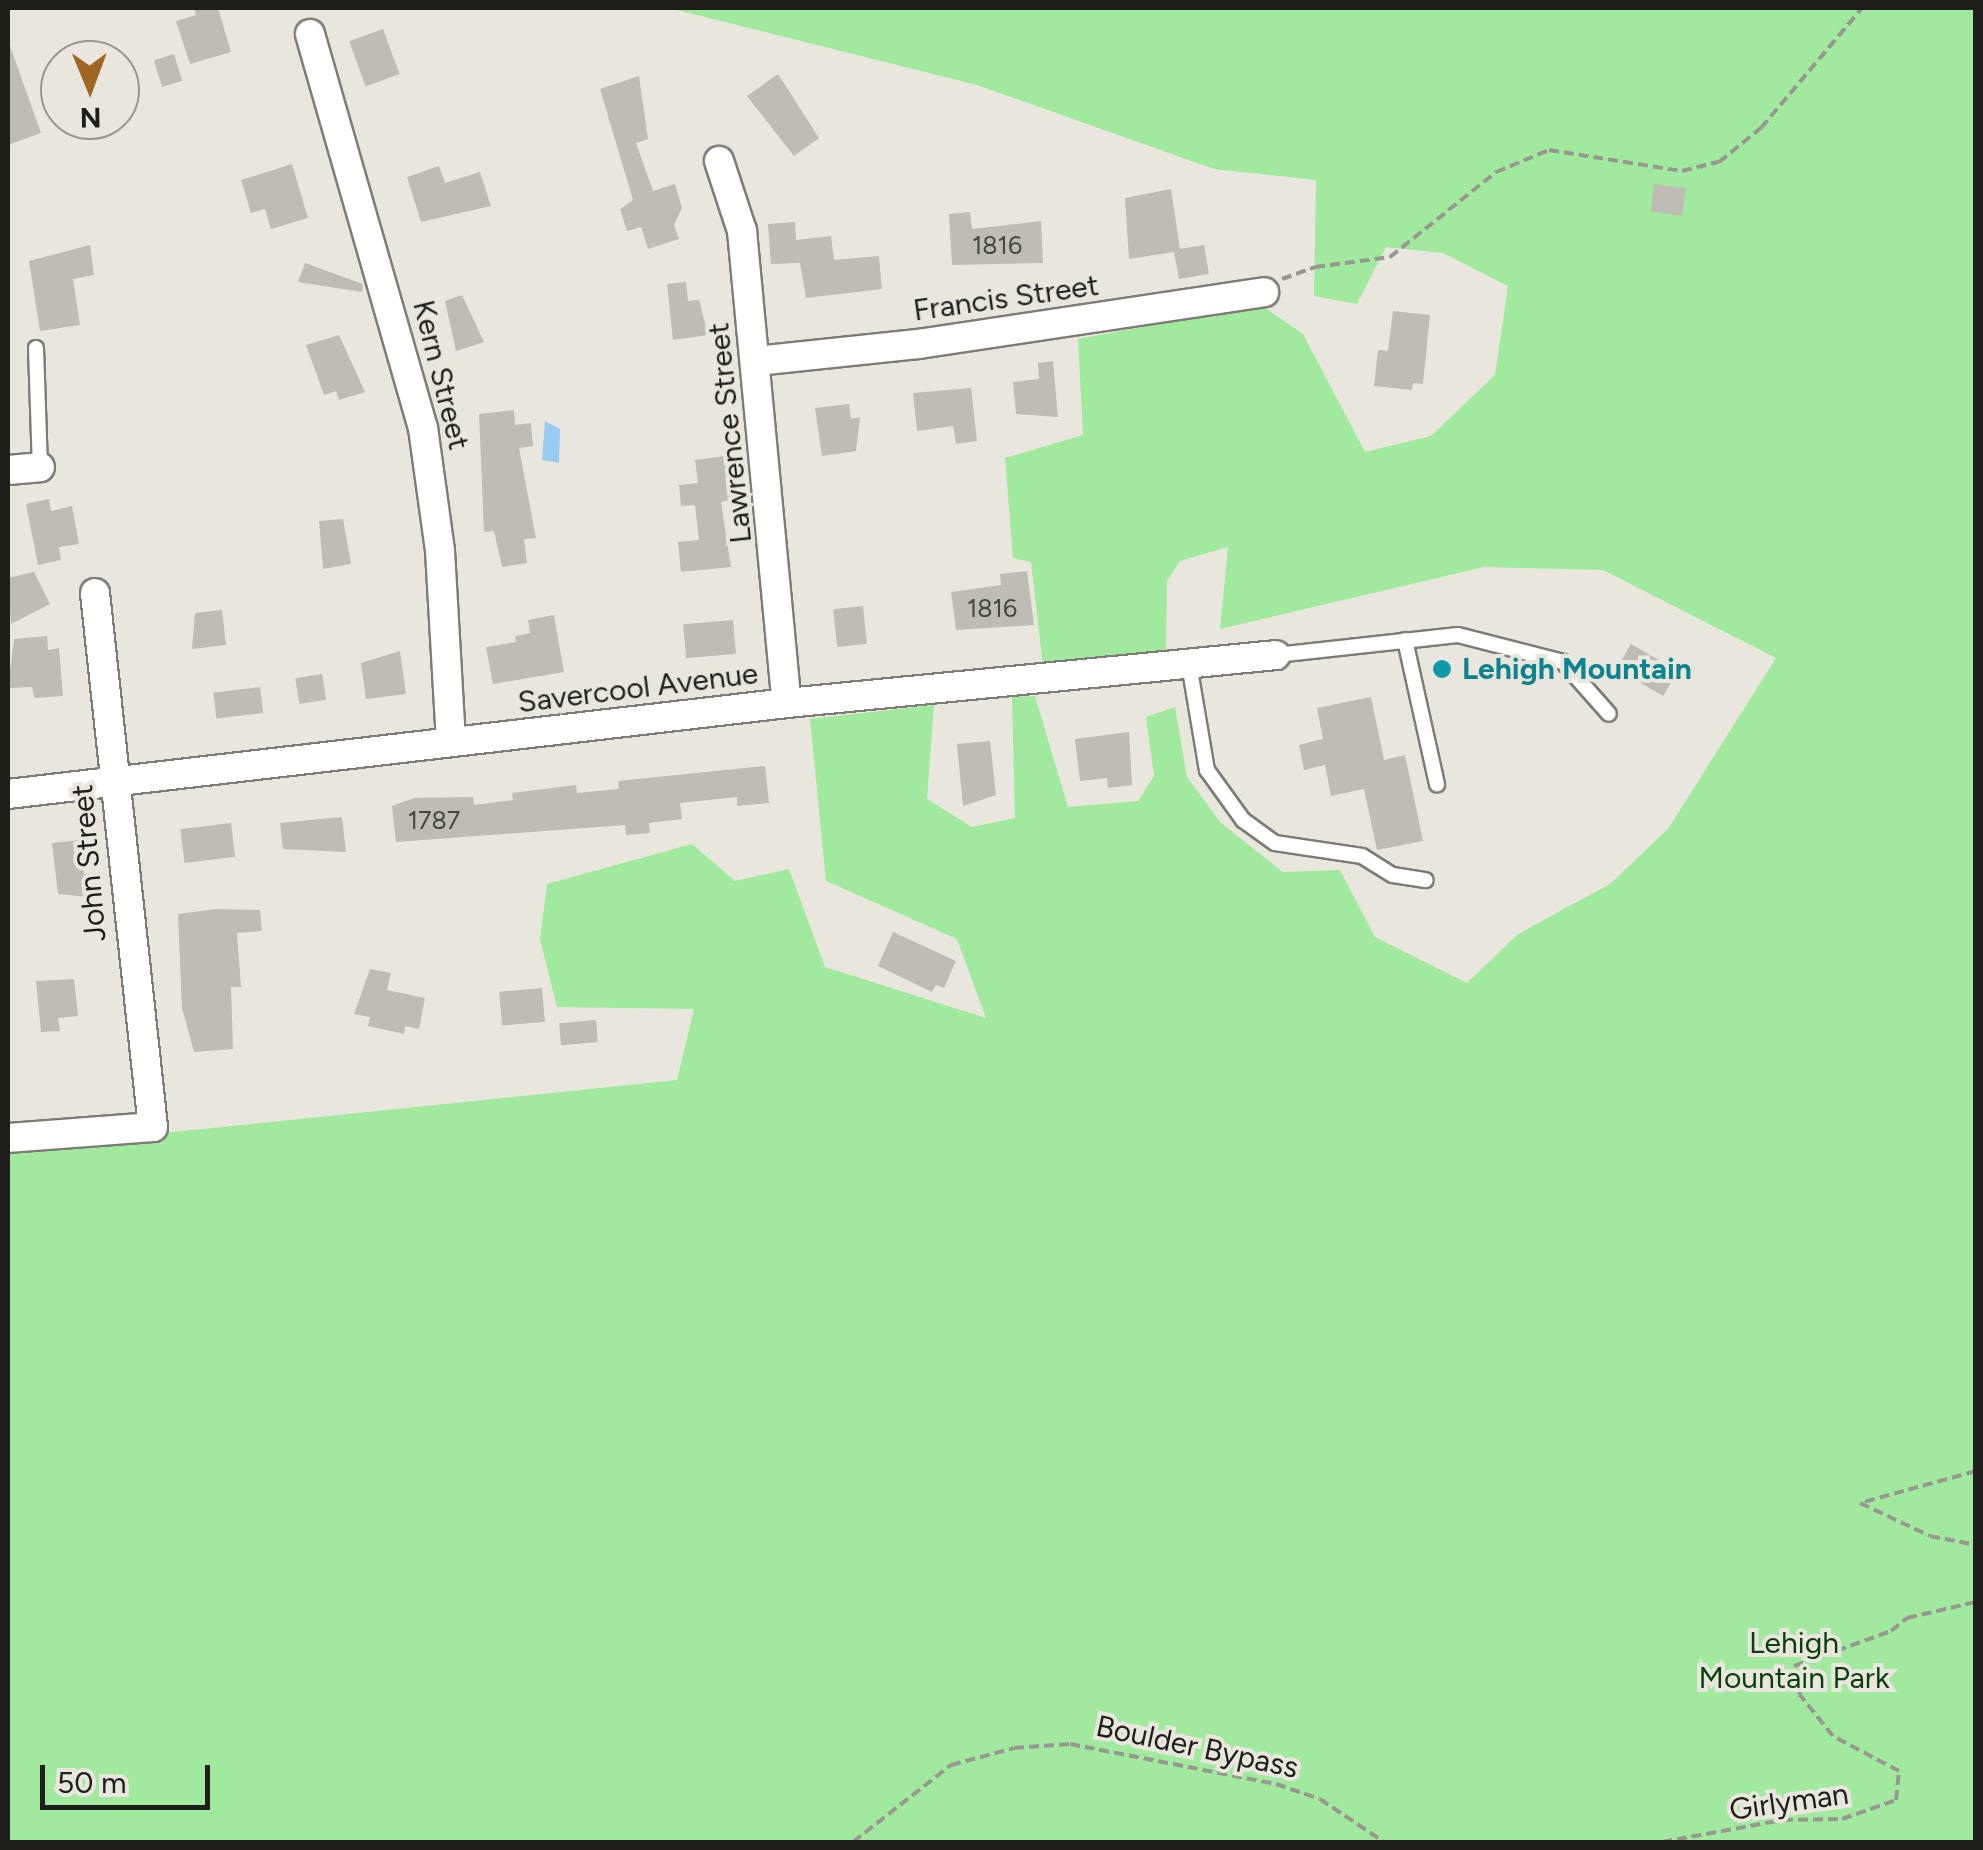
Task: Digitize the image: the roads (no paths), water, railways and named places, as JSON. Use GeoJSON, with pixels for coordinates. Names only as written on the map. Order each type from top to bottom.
{"type":"FeatureCollection","features":[{"type":"Feature","properties":{"kind":"street","name":"Kern Street"},"geometry":{"type":"LineString","coordinates":[[310,34],[423,428],[440,550],[451,742]]}},
{"type":"Feature","properties":{"kind":"street","name":"Lawrence Street"},"geometry":{"type":"LineString","coordinates":[[719,160],[742,231],[787,703]]}},
{"type":"Feature","properties":{"kind":"street","name":"Francis Street"},"geometry":{"type":"LineString","coordinates":[[756,361],[918,344],[1264,292]]}},
{"type":"Feature","properties":{"kind":"street"},"geometry":{"type":"LineString","coordinates":[[8,470],[40,467]]}},
{"type":"Feature","properties":{"kind":"street","name":"John Street"},"geometry":{"type":"LineString","coordinates":[[8,1138],[154,1127],[95,592]]}},
{"type":"Feature","properties":{"kind":"street","name":"Savercool Avenue"},"geometry":{"type":"LineString","coordinates":[[8,794],[787,703],[1276,656]]}},
{"type":"Feature","properties":{"kind":"lane"},"geometry":{"type":"LineString","coordinates":[[36,348],[40,467]]}},
{"type":"Feature","properties":{"kind":"lane"},"geometry":{"type":"LineString","coordinates":[[1276,656],[1458,634],[1563,662],[1609,714]]}},
{"type":"Feature","properties":{"kind":"lane"},"geometry":{"type":"LineString","coordinates":[[1405,640],[1437,784]]}},
{"type":"Feature","properties":{"kind":"lane"},"geometry":{"type":"LineString","coordinates":[[1189,664],[1207,770],[1243,820],[1274,844],[1362,856],[1393,875],[1426,880]]}},
{"type":"Feature","properties":{"kind":"water"},"geometry":{"type":"Polygon","coordinates":[[[545,421],[560,429],[559,463],[542,460],[545,421]]]}},
{"type":"Feature","properties":{"kind":"place","name":"Lehigh Mountain"},"geometry":{"type":"Point","coordinates":[1442,669]}},
{"type":"Feature","properties":{"kind":"park label","name":"Lehigh Mountain Park"},"geometry":{"type":"Point","coordinates":[1794,1660]}}]}
